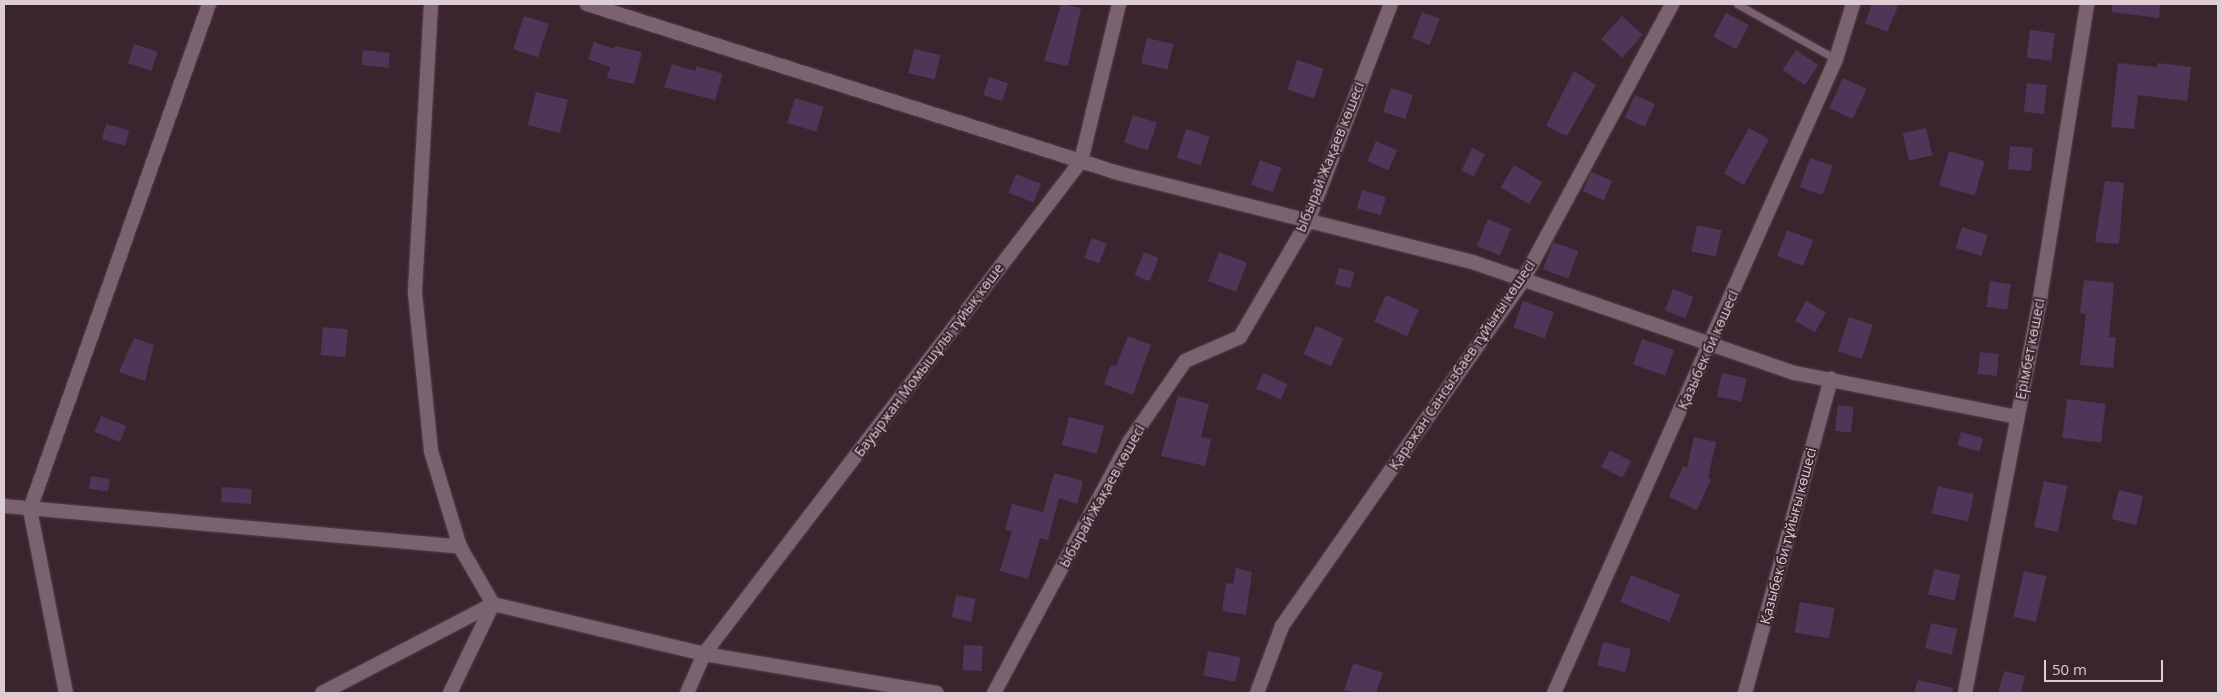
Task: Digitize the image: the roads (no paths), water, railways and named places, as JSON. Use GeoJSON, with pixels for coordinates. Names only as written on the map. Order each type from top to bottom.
{"type":"FeatureCollection","features":[{"type":"Feature","properties":{"kind":"street"},"geometry":{"type":"LineString","coordinates":[[66,693],[30,509],[208,4]]}},
{"type":"Feature","properties":{"kind":"street"},"geometry":{"type":"LineString","coordinates":[[432,4],[415,293],[431,450],[460,547],[493,604]]}},
{"type":"Feature","properties":{"kind":"street"},"geometry":{"type":"LineString","coordinates":[[587,4],[1081,161],[1475,264],[1711,346],[1795,373],[2017,417]]}},
{"type":"Feature","properties":{"kind":"street","name":"Бауыржан Момышұлы тұйық көше"},"geometry":{"type":"LineString","coordinates":[[687,693],[704,654],[1081,161],[1119,4]]}},
{"type":"Feature","properties":{"kind":"street","name":"Ыбырай Жақаев көшесі"},"geometry":{"type":"LineString","coordinates":[[994,693],[1129,442],[1185,361],[1240,337],[1308,221],[1391,4]]}},
{"type":"Feature","properties":{"kind":"street","name":"Қаражан Сансызбаев тұйығы көшесі"},"geometry":{"type":"LineString","coordinates":[[1257,693],[1282,626],[1523,280],[1672,4]]}},
{"type":"Feature","properties":{"kind":"street","name":"Қазыбек би көшесі"},"geometry":{"type":"LineString","coordinates":[[1554,693],[1711,346],[1836,59],[1853,4]]}},
{"type":"Feature","properties":{"kind":"street","name":"Ерімбет көшесі"},"geometry":{"type":"LineString","coordinates":[[1965,693],[2040,298],[2087,4]]}},
{"type":"Feature","properties":{"kind":"street","name":"Қазыбек би тұйығы көшесі"},"geometry":{"type":"LineString","coordinates":[[1745,693],[1831,379]]}},
{"type":"Feature","properties":{"kind":"street"},"geometry":{"type":"LineString","coordinates":[[4,506],[460,547]]}},
{"type":"Feature","properties":{"kind":"street"},"geometry":{"type":"LineString","coordinates":[[450,693],[493,604]]}},
{"type":"Feature","properties":{"kind":"street"},"geometry":{"type":"LineString","coordinates":[[322,693],[493,604],[704,654],[937,693]]}},
{"type":"Feature","properties":{"kind":"lane"},"geometry":{"type":"LineString","coordinates":[[1737,4],[1836,59]]}}]}
